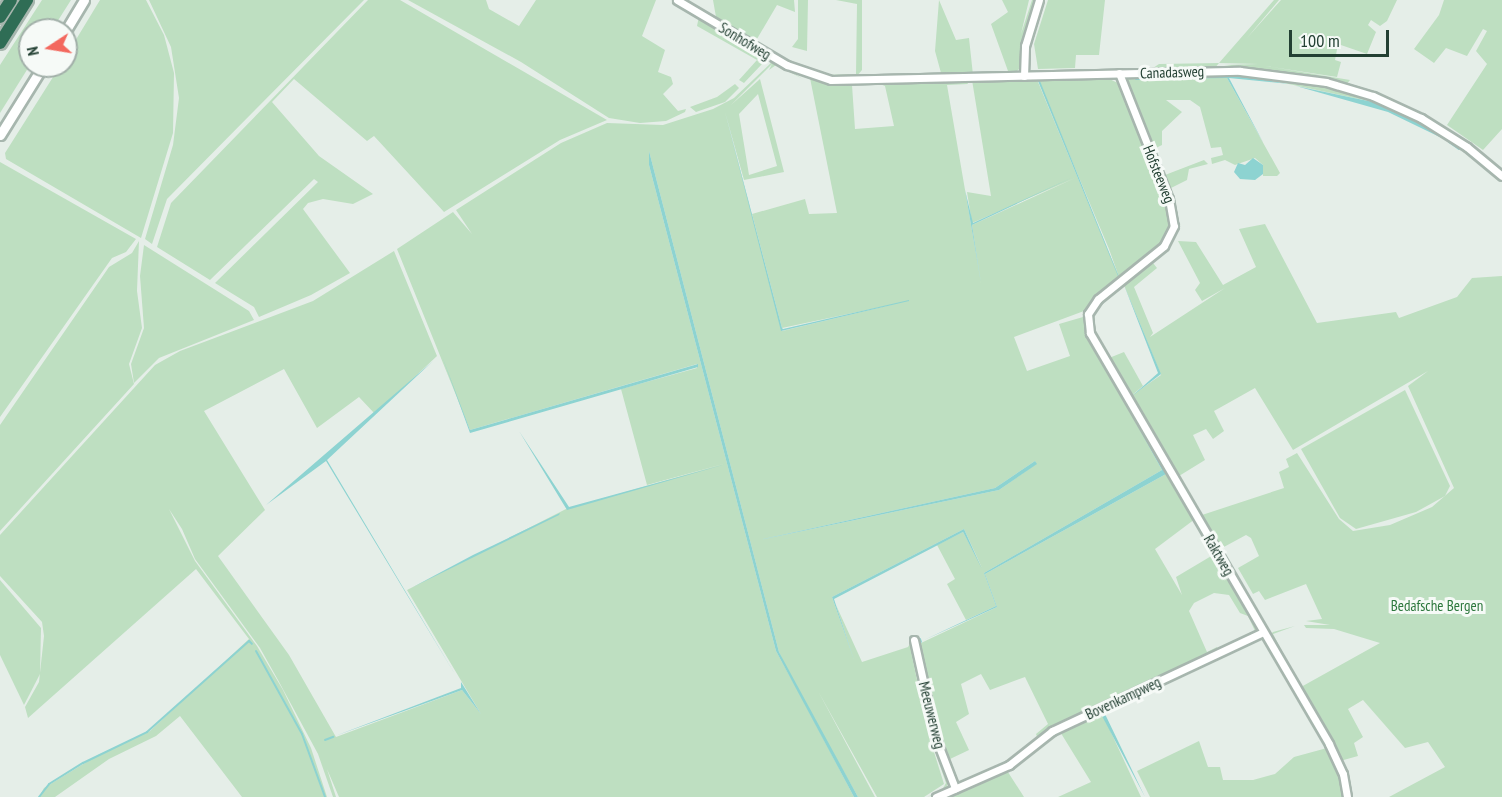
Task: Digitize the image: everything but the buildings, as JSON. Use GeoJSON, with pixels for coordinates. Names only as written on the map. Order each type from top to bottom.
{"type":"FeatureCollection","features":[{"type":"Feature","properties":{"kind":"highway"},"geometry":{"type":"LineString","coordinates":[[0,17],[11,0]]}},
{"type":"Feature","properties":{"kind":"highway"},"geometry":{"type":"LineString","coordinates":[[0,43],[27,0]]}},
{"type":"Feature","properties":{"kind":"street"},"geometry":{"type":"LineString","coordinates":[[73,18],[84,0]]}},
{"type":"Feature","properties":{"kind":"street","name":"Sonhofweg"},"geometry":{"type":"LineString","coordinates":[[676,0],[787,65],[816,77]]}},
{"type":"Feature","properties":{"kind":"street"},"geometry":{"type":"LineString","coordinates":[[1024,76],[1025,46],[1039,0]]}},
{"type":"Feature","properties":{"kind":"street","name":"Canadasweg"},"geometry":{"type":"LineString","coordinates":[[816,77],[854,80],[1250,71],[1341,86],[1421,118],[1467,147],[1502,176]]}},
{"type":"Feature","properties":{"kind":"street","name":"Hofsteeweg"},"geometry":{"type":"LineString","coordinates":[[1088,314],[1098,299],[1164,246],[1174,226],[1169,199],[1119,74]]}},
{"type":"Feature","properties":{"kind":"street"},"geometry":{"type":"LineString","coordinates":[[0,135],[36,78]]}},
{"type":"Feature","properties":{"kind":"street","name":"Raktweg"},"geometry":{"type":"LineString","coordinates":[[1088,314],[1093,339],[1337,759],[1347,797]]}},
{"type":"Feature","properties":{"kind":"street","name":"Bovenkampweg"},"geometry":{"type":"LineString","coordinates":[[936,797],[1009,765],[1053,730],[1263,632]]}},
{"type":"Feature","properties":{"kind":"street","name":"Meeuwerweg"},"geometry":{"type":"LineString","coordinates":[[914,640],[936,739],[955,788]]}},
{"type":"Feature","properties":{"kind":"green space"},"geometry":{"type":"Polygon","coordinates":[[[42,0],[71,0],[60,18],[30,18],[42,0]]]}},
{"type":"Feature","properties":{"kind":"green space"},"geometry":{"type":"Polygon","coordinates":[[[100,0],[146,0],[164,35],[174,73],[173,133],[141,238],[6,159],[5,153],[52,78],[78,78],[78,36],[100,0]]]}},
{"type":"Feature","properties":{"kind":"green space"},"geometry":{"type":"Polygon","coordinates":[[[149,0],[364,0],[167,199],[152,244],[145,239],[173,145],[179,98],[171,47],[149,0]]]}},
{"type":"Feature","properties":{"kind":"green space"},"geometry":{"type":"Polygon","coordinates":[[[368,0],[400,0],[607,120],[560,140],[444,212],[374,136],[367,141],[294,79],[272,102],[319,156],[373,194],[353,204],[323,199],[308,203],[303,209],[350,273],[311,295],[259,317],[254,307],[215,283],[318,182],[314,179],[210,280],[157,247],[171,203],[368,0]]]}},
{"type":"Feature","properties":{"kind":"green space"},"geometry":{"type":"Polygon","coordinates":[[[408,0],[486,0],[489,9],[519,26],[536,0],[656,0],[642,36],[665,50],[658,72],[671,77],[673,84],[663,94],[678,111],[686,109],[685,112],[666,121],[640,123],[609,118],[521,62],[408,0]]]}},
{"type":"Feature","properties":{"kind":"green space"},"geometry":{"type":"Polygon","coordinates":[[[713,0],[794,0],[795,12],[777,5],[754,44],[697,10],[755,41],[716,17],[713,0]]]}},
{"type":"Feature","properties":{"kind":"green space"},"geometry":{"type":"Polygon","coordinates":[[[798,0],[808,0],[807,51],[792,47],[798,39],[798,0]]]}},
{"type":"Feature","properties":{"kind":"green space"},"geometry":{"type":"Polygon","coordinates":[[[836,0],[862,0],[862,70],[856,77],[820,75],[856,74],[857,4],[836,0]]]}},
{"type":"Feature","properties":{"kind":"green space"},"geometry":{"type":"Polygon","coordinates":[[[939,0],[956,40],[969,38],[973,75],[916,77],[915,73],[941,73],[935,51],[939,0]]]}},
{"type":"Feature","properties":{"kind":"green space"},"geometry":{"type":"Polygon","coordinates":[[[1002,0],[1029,0],[1021,34],[1032,0],[1037,0],[1022,66],[1015,73],[980,75],[980,72],[1008,71],[991,24],[1008,12],[1002,0]]]}},
{"type":"Feature","properties":{"kind":"green space"},"geometry":{"type":"Polygon","coordinates":[[[1048,0],[1105,0],[1099,55],[1076,55],[1075,68],[1038,69],[1034,44],[1048,0]]]}},
{"type":"Feature","properties":{"kind":"green space"},"geometry":{"type":"Polygon","coordinates":[[[1274,0],[1279,0],[1247,38],[1281,0],[1397,0],[1387,21],[1380,26],[1371,20],[1368,25],[1376,32],[1367,54],[1338,44],[1335,60],[1341,62],[1337,77],[1265,66],[1350,80],[1346,85],[1302,75],[1224,65],[1258,64],[1219,63],[1274,0]]]}},
{"type":"Feature","properties":{"kind":"green space"},"geometry":{"type":"Polygon","coordinates":[[[1444,0],[1502,0],[1502,129],[1483,150],[1447,125],[1487,64],[1476,51],[1487,31],[1483,29],[1467,56],[1446,48],[1434,63],[1414,49],[1439,15],[1444,0]]]}},
{"type":"Feature","properties":{"kind":"green space"},"geometry":{"type":"Polygon","coordinates":[[[699,16],[762,54],[762,64],[744,83],[739,80],[757,60],[697,26],[699,16]]]}},
{"type":"Feature","properties":{"kind":"green space"},"geometry":{"type":"Polygon","coordinates":[[[18,37],[18,78],[22,78],[0,113],[0,65],[18,37]]]}},
{"type":"Feature","properties":{"kind":"green space"},"geometry":{"type":"Polygon","coordinates":[[[773,61],[803,79],[776,65],[769,70],[772,64],[731,105],[760,79],[784,172],[744,180],[725,112],[782,331],[895,304],[782,328],[752,214],[805,199],[809,214],[837,213],[810,78],[869,82],[852,85],[855,129],[894,126],[885,86],[875,82],[966,80],[968,84],[947,85],[981,283],[972,225],[1075,178],[972,223],[967,192],[991,196],[972,80],[1103,76],[1120,84],[1170,206],[1170,232],[1159,248],[1084,311],[1014,337],[1027,371],[1070,356],[1059,324],[1083,317],[1090,337],[1195,519],[1155,549],[1182,595],[1176,577],[1213,555],[1245,609],[1211,551],[1214,551],[1257,625],[1255,633],[1241,639],[1255,631],[1248,616],[1240,613],[1229,595],[1214,593],[1194,603],[1189,611],[1207,652],[1217,647],[1218,651],[1038,739],[1036,734],[1048,724],[1025,677],[990,690],[981,674],[961,684],[969,714],[956,722],[969,750],[950,759],[941,735],[951,762],[947,765],[937,737],[917,638],[921,643],[997,607],[985,574],[1166,474],[1127,407],[1162,470],[984,573],[996,606],[966,620],[947,584],[955,579],[937,545],[963,532],[982,568],[964,529],[832,597],[854,660],[836,605],[862,662],[908,647],[912,640],[935,741],[950,779],[945,791],[927,797],[942,790],[946,783],[932,743],[910,647],[929,736],[944,784],[924,797],[877,797],[818,691],[875,797],[858,797],[795,685],[854,797],[339,797],[327,769],[336,797],[333,797],[318,754],[278,680],[260,648],[195,559],[182,529],[169,509],[195,561],[257,646],[283,690],[311,748],[327,797],[242,797],[180,716],[156,736],[109,759],[55,797],[39,797],[44,788],[98,755],[150,731],[249,639],[196,569],[28,718],[25,707],[39,682],[44,636],[42,622],[0,576],[0,535],[155,365],[180,351],[313,301],[394,251],[437,356],[375,414],[359,397],[317,428],[284,369],[204,411],[265,510],[218,556],[289,655],[336,737],[462,690],[481,714],[407,590],[566,509],[727,463],[647,485],[621,389],[697,368],[697,364],[470,430],[397,249],[453,212],[472,234],[456,210],[561,143],[607,123],[663,125],[713,109],[734,98],[773,61]],[[1038,80],[1038,82],[1119,277],[1109,249],[1038,80]],[[758,94],[739,114],[749,175],[777,166],[758,94]],[[649,151],[649,165],[776,651],[794,684],[779,652],[649,151]],[[1035,461],[995,488],[759,540],[999,490],[1036,464],[1035,461]]]}},
{"type":"Feature","properties":{"kind":"green space"},"geometry":{"type":"Polygon","coordinates":[[[1219,63],[1214,69],[1153,68],[1159,64],[1219,63]]]}},
{"type":"Feature","properties":{"kind":"green space"},"geometry":{"type":"Polygon","coordinates":[[[1255,74],[1326,84],[1405,112],[1452,139],[1493,171],[1502,182],[1458,147],[1402,114],[1373,102],[1256,77],[1150,78],[1227,78],[1280,173],[1277,176],[1263,176],[1263,165],[1255,158],[1235,165],[1225,160],[1212,164],[1211,158],[1223,155],[1221,147],[1211,148],[1200,107],[1190,100],[1166,100],[1182,112],[1162,131],[1162,145],[1154,149],[1125,82],[1132,76],[1255,74]]]}},
{"type":"Feature","properties":{"kind":"green space"},"geometry":{"type":"Polygon","coordinates":[[[735,84],[739,88],[725,102],[696,112],[690,107],[717,97],[735,84]]]}},
{"type":"Feature","properties":{"kind":"green space"},"geometry":{"type":"Polygon","coordinates":[[[1204,160],[1208,164],[1189,169],[1187,180],[1171,188],[1178,215],[1159,169],[1165,175],[1204,160]]]}},
{"type":"Feature","properties":{"kind":"green space"},"geometry":{"type":"Polygon","coordinates":[[[0,162],[136,239],[126,252],[112,258],[0,417],[0,162]]]}},
{"type":"Feature","properties":{"kind":"green space","name":"Bedafsche Bergen"},"geometry":{"type":"Polygon","coordinates":[[[1265,224],[1317,323],[1396,312],[1399,318],[1457,297],[1472,278],[1502,276],[1502,797],[1389,797],[1445,767],[1428,742],[1405,748],[1363,700],[1348,709],[1363,737],[1354,743],[1358,756],[1340,761],[1270,635],[1273,632],[1295,626],[1273,634],[1301,687],[1380,643],[1334,629],[1306,628],[1304,625],[1330,625],[1306,621],[1322,619],[1306,584],[1265,600],[1259,591],[1253,594],[1238,568],[1259,556],[1251,538],[1246,535],[1222,548],[1229,561],[1225,562],[1194,508],[1196,504],[1202,515],[1284,488],[1279,472],[1289,467],[1286,459],[1297,453],[1339,519],[1353,531],[1390,525],[1432,507],[1454,488],[1408,386],[1428,371],[1293,450],[1255,388],[1214,411],[1224,431],[1213,439],[1206,429],[1193,435],[1205,460],[1179,476],[1134,400],[1192,500],[1097,342],[1109,358],[1124,352],[1143,386],[1131,396],[1161,375],[1124,285],[1095,309],[1091,320],[1096,304],[1159,253],[1153,263],[1157,268],[1134,287],[1153,333],[1150,337],[1225,288],[1202,301],[1195,290],[1200,283],[1178,241],[1196,242],[1223,285],[1256,267],[1239,229],[1265,224]]]}},
{"type":"Feature","properties":{"kind":"green space"},"geometry":{"type":"Polygon","coordinates":[[[139,241],[137,291],[142,328],[129,364],[134,384],[0,531],[0,425],[109,267],[132,253],[139,241]]]}},
{"type":"Feature","properties":{"kind":"green space"},"geometry":{"type":"Polygon","coordinates":[[[144,245],[249,311],[254,320],[159,358],[134,383],[131,364],[144,328],[140,276],[144,245]]]}},
{"type":"Feature","properties":{"kind":"green space"},"geometry":{"type":"Polygon","coordinates":[[[1091,320],[1096,337],[1092,332],[1091,320]]]}},
{"type":"Feature","properties":{"kind":"green space"},"geometry":{"type":"Polygon","coordinates":[[[1405,390],[1450,486],[1445,496],[1416,512],[1356,529],[1340,518],[1301,449],[1405,390]]]}},
{"type":"Feature","properties":{"kind":"green space"},"geometry":{"type":"Polygon","coordinates":[[[0,580],[41,628],[40,674],[24,705],[0,655],[0,580]]]}},
{"type":"Feature","properties":{"kind":"green space"},"geometry":{"type":"Polygon","coordinates":[[[1237,646],[1215,661],[1102,713],[1141,797],[1058,797],[1091,782],[1059,730],[1237,646]]]}},
{"type":"Feature","properties":{"kind":"green space"},"geometry":{"type":"Polygon","coordinates":[[[1199,741],[1208,767],[1220,767],[1223,780],[1253,780],[1275,774],[1294,757],[1327,748],[1339,769],[1344,797],[1150,797],[1137,771],[1199,741]]]}},
{"type":"Feature","properties":{"kind":"green space"},"geometry":{"type":"Polygon","coordinates":[[[1006,769],[1024,797],[949,797],[987,781],[941,797],[1006,769]]]}},
{"type":"Feature","properties":{"kind":"water"},"geometry":{"type":"Polygon","coordinates":[[[1241,76],[1290,84],[1229,78],[1264,144],[1227,78],[1149,79],[1241,76]]]}},
{"type":"Feature","properties":{"kind":"water"},"geometry":{"type":"Polygon","coordinates":[[[1038,81],[1040,81],[1119,277],[1118,276],[1038,81]]]}},
{"type":"Feature","properties":{"kind":"water"},"geometry":{"type":"Polygon","coordinates":[[[1296,86],[1373,102],[1411,118],[1450,142],[1388,112],[1296,86]]]}},
{"type":"Feature","properties":{"kind":"water"},"geometry":{"type":"Polygon","coordinates":[[[725,112],[782,328],[909,301],[781,331],[725,112]]]}},
{"type":"Feature","properties":{"kind":"water"},"geometry":{"type":"Polygon","coordinates":[[[649,151],[779,652],[858,797],[854,797],[776,651],[649,165],[649,151]]]}},
{"type":"Feature","properties":{"kind":"water"},"geometry":{"type":"Polygon","coordinates":[[[1253,158],[1263,165],[1263,174],[1255,180],[1240,179],[1234,172],[1238,163],[1245,165],[1253,158]]]}},
{"type":"Feature","properties":{"kind":"water"},"geometry":{"type":"Polygon","coordinates":[[[1073,177],[972,225],[981,283],[965,190],[973,223],[1073,177]]]}},
{"type":"Feature","properties":{"kind":"water"},"geometry":{"type":"Polygon","coordinates":[[[1124,285],[1161,374],[1132,396],[1158,373],[1124,285]]]}},
{"type":"Feature","properties":{"kind":"water"},"geometry":{"type":"Polygon","coordinates":[[[442,356],[470,430],[698,364],[698,367],[470,433],[442,356]]]}},
{"type":"Feature","properties":{"kind":"water"},"geometry":{"type":"Polygon","coordinates":[[[433,361],[327,460],[456,676],[326,461],[266,505],[433,361]]]}},
{"type":"Feature","properties":{"kind":"water"},"geometry":{"type":"Polygon","coordinates":[[[1127,407],[1166,474],[985,574],[997,607],[924,640],[996,606],[984,573],[1162,470],[1127,407]]]}},
{"type":"Feature","properties":{"kind":"water"},"geometry":{"type":"Polygon","coordinates":[[[519,431],[569,507],[726,464],[567,510],[519,431]]]}},
{"type":"Feature","properties":{"kind":"water"},"geometry":{"type":"Polygon","coordinates":[[[1035,461],[1037,464],[999,490],[759,540],[995,488],[1035,461]]]}},
{"type":"Feature","properties":{"kind":"water"},"geometry":{"type":"Polygon","coordinates":[[[560,513],[559,515],[413,587],[473,555],[560,513]]]}},
{"type":"Feature","properties":{"kind":"water"},"geometry":{"type":"Polygon","coordinates":[[[964,529],[982,569],[963,532],[834,599],[854,660],[832,597],[964,529]]]}},
{"type":"Feature","properties":{"kind":"water"},"geometry":{"type":"Polygon","coordinates":[[[461,682],[481,714],[462,690],[335,736],[461,688],[461,682]]]}},
{"type":"Feature","properties":{"kind":"water"},"geometry":{"type":"Polygon","coordinates":[[[1105,714],[1145,797],[1102,716],[1105,714]]]}},
{"type":"Feature","properties":{"kind":"waterway"},"geometry":{"type":"LineString","coordinates":[[1136,79],[1147,79]]}},
{"type":"Feature","properties":{"kind":"waterway"},"geometry":{"type":"LineString","coordinates":[[1449,142],[1459,149]]}},
{"type":"Feature","properties":{"kind":"waterway"},"geometry":{"type":"LineString","coordinates":[[39,797],[49,784],[83,763],[147,732],[249,641],[252,644]]}},
{"type":"Feature","properties":{"kind":"waterway"},"geometry":{"type":"LineString","coordinates":[[1242,647],[1248,644]]}},
{"type":"Feature","properties":{"kind":"waterway"},"geometry":{"type":"LineString","coordinates":[[256,651],[302,734],[325,797]]}},
{"type":"Feature","properties":{"kind":"waterway"},"geometry":{"type":"LineString","coordinates":[[325,740],[333,737]]}}]}
